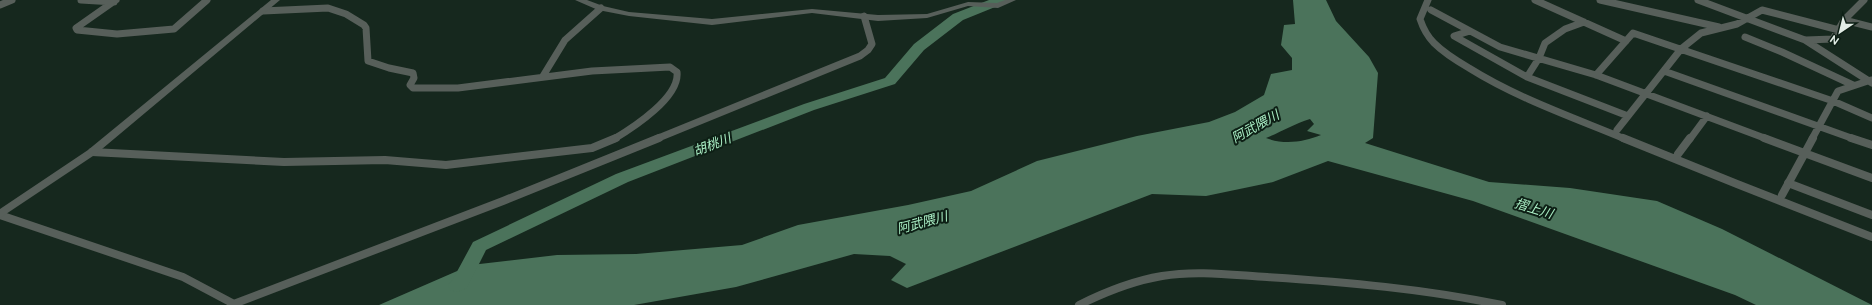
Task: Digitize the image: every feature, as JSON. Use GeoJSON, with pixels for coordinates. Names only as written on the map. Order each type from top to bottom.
{"type":"FeatureCollection","features":[{"type":"Feature","properties":{"kind":"street"},"geometry":{"type":"LineString","coordinates":[[0,5],[12,0]]}},
{"type":"Feature","properties":{"kind":"street"},"geometry":{"type":"LineString","coordinates":[[81,0],[115,1]]}},
{"type":"Feature","properties":{"kind":"street"},"geometry":{"type":"LineString","coordinates":[[115,1],[76,28],[77,30],[117,34],[174,29],[207,0]]}},
{"type":"Feature","properties":{"kind":"street"},"geometry":{"type":"LineString","coordinates":[[0,214],[92,152],[276,0]]}},
{"type":"Feature","properties":{"kind":"street"},"geometry":{"type":"LineString","coordinates":[[579,0],[601,8],[634,15],[699,22],[725,22],[762,16],[812,11],[890,18],[927,16],[968,4],[998,6],[1012,0]]}},
{"type":"Feature","properties":{"kind":"street"},"geometry":{"type":"LineString","coordinates":[[1428,0],[1420,19],[1427,34],[1440,48],[1476,72],[1532,100],[1872,237]]}},
{"type":"Feature","properties":{"kind":"street"},"geometry":{"type":"LineString","coordinates":[[1535,0],[1626,41]]}},
{"type":"Feature","properties":{"kind":"street"},"geometry":{"type":"LineString","coordinates":[[1600,0],[1720,28]]}},
{"type":"Feature","properties":{"kind":"street"},"geometry":{"type":"LineString","coordinates":[[1698,0],[1805,40],[1871,81]]}},
{"type":"Feature","properties":{"kind":"street"},"geometry":{"type":"LineString","coordinates":[[1805,40],[1833,40],[1844,20],[1864,0]]}},
{"type":"Feature","properties":{"kind":"street"},"geometry":{"type":"LineString","coordinates":[[92,152],[284,162],[385,160],[446,165],[592,148],[608,142],[641,120],[676,86],[678,75],[675,69],[670,67],[592,71],[543,76],[458,88],[413,88],[410,85],[414,78],[413,74],[368,61],[366,28],[364,25],[346,14],[328,8],[263,11]]}},
{"type":"Feature","properties":{"kind":"street"},"geometry":{"type":"LineString","coordinates":[[543,76],[565,40],[601,8]]}},
{"type":"Feature","properties":{"kind":"street"},"geometry":{"type":"LineString","coordinates":[[1431,10],[1500,47],[1596,75],[1872,178]]}},
{"type":"Feature","properties":{"kind":"street"},"geometry":{"type":"LineString","coordinates":[[1617,130],[1681,49],[1701,33],[1737,24],[1762,10],[1839,30]]}},
{"type":"Feature","properties":{"kind":"street"},"geometry":{"type":"LineString","coordinates":[[0,214],[183,277],[232,304],[510,198],[860,56],[868,50],[872,44],[864,16]]}},
{"type":"Feature","properties":{"kind":"street"},"geometry":{"type":"LineString","coordinates":[[1844,20],[1872,27]]}},
{"type":"Feature","properties":{"kind":"street"},"geometry":{"type":"LineString","coordinates":[[1527,77],[1539,58],[1545,43],[1565,29],[1584,22]]}},
{"type":"Feature","properties":{"kind":"street"},"geometry":{"type":"LineString","coordinates":[[1470,31],[1454,36],[1496,61],[1527,77],[1628,116]]}},
{"type":"Feature","properties":{"kind":"street"},"geometry":{"type":"LineString","coordinates":[[1596,75],[1633,33],[1833,101],[1872,118]]}},
{"type":"Feature","properties":{"kind":"street"},"geometry":{"type":"LineString","coordinates":[[1744,37],[1755,45],[1806,64],[1853,85]]}},
{"type":"Feature","properties":{"kind":"street"},"geometry":{"type":"LineString","coordinates":[[1797,67],[1806,64]]}},
{"type":"Feature","properties":{"kind":"street"},"geometry":{"type":"LineString","coordinates":[[1664,71],[1872,145]]}},
{"type":"Feature","properties":{"kind":"street"},"geometry":{"type":"LineString","coordinates":[[1782,195],[1838,91],[1853,85],[1871,81]]}},
{"type":"Feature","properties":{"kind":"street"},"geometry":{"type":"LineString","coordinates":[[1678,154],[1707,116]]}},
{"type":"Feature","properties":{"kind":"street"},"geometry":{"type":"LineString","coordinates":[[1788,183],[1872,215]]}},
{"type":"Feature","properties":{"kind":"street"},"geometry":{"type":"LineString","coordinates":[[1080,305],[1105,292],[1137,280],[1174,273],[1193,273],[1310,279],[1369,285],[1458,297],[1502,305]]}},
{"type":"Feature","properties":{"kind":"water"},"geometry":{"type":"Polygon","coordinates":[[[1293,0],[1326,0],[1336,21],[1369,57],[1378,73],[1373,138],[1365,143],[1489,182],[1570,188],[1657,201],[1722,229],[1872,305],[1756,305],[1735,295],[1473,201],[1328,161],[1273,182],[1206,196],[1152,194],[907,288],[891,280],[906,264],[890,256],[854,254],[736,287],[634,305],[379,305],[471,265],[557,255],[636,254],[742,245],[798,225],[908,205],[971,191],[1037,161],[1137,136],[1209,122],[1235,112],[1264,95],[1271,74],[1292,70],[1292,58],[1281,45],[1284,25],[1295,24],[1293,0]],[[1310,119],[1266,138],[1294,142],[1321,135],[1307,131],[1314,124],[1310,119]]]}},
{"type":"Feature","properties":{"kind":"waterway","name":"胡桃川"},"geometry":{"type":"LineString","coordinates":[[457,285],[460,283],[479,246],[622,178],[809,107],[890,81],[919,47],[958,17],[1000,0]]}},
{"type":"Feature","properties":{"kind":"water label","name":"阿武隈川"},"geometry":{"type":"Point","coordinates":[1255,126]}},
{"type":"Feature","properties":{"kind":"water label","name":"摺上川"},"geometry":{"type":"Point","coordinates":[1534,208]}},
{"type":"Feature","properties":{"kind":"water label","name":"阿武隈川"},"geometry":{"type":"Point","coordinates":[922,222]}}]}
